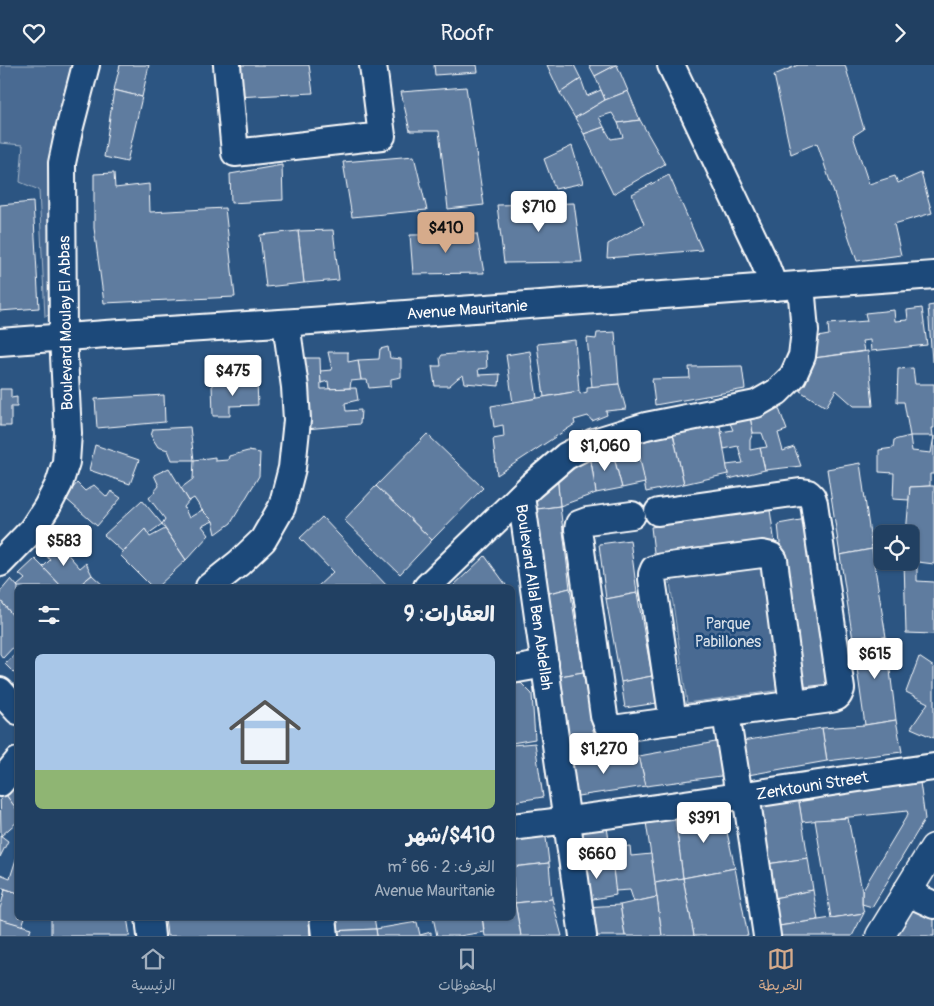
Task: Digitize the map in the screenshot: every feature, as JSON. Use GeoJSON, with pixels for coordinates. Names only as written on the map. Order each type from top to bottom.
{"type":"FeatureCollection","features":[{"type":"Feature","properties":{"kind":"main road"},"geometry":{"type":"LineString","coordinates":[[880,936],[934,848]]}},
{"type":"Feature","properties":{"kind":"street","name":"Boulevard Moulay El Abbas"},"geometry":{"type":"LineString","coordinates":[[0,563],[32,530],[48,507],[59,484],[66,462],[68,433],[62,337],[62,163],[86,65]]}},
{"type":"Feature","properties":{"kind":"street"},"geometry":{"type":"LineString","coordinates":[[227,65],[235,153],[382,137],[373,65]]}},
{"type":"Feature","properties":{"kind":"street"},"geometry":{"type":"LineString","coordinates":[[671,65],[764,261],[774,287]]}},
{"type":"Feature","properties":{"kind":"street","name":"Avenue Mauritanie"},"geometry":{"type":"LineString","coordinates":[[0,342],[286,323],[934,275]]}},
{"type":"Feature","properties":{"kind":"street"},"geometry":{"type":"LineString","coordinates":[[429,585],[521,495],[566,456],[594,442],[646,426],[756,404],[777,392],[793,376],[802,357],[805,331],[802,285]]}},
{"type":"Feature","properties":{"kind":"street"},"geometry":{"type":"LineString","coordinates":[[211,585],[263,540],[282,507],[292,468],[296,420],[295,387],[286,323]]}},
{"type":"Feature","properties":{"kind":"street"},"geometry":{"type":"LineString","coordinates":[[632,515],[587,521],[579,525],[578,529],[604,716],[608,726],[614,728],[726,714],[836,698],[840,695],[841,689],[812,497],[808,493],[800,492],[658,512]]}},
{"type":"Feature","properties":{"kind":"street","name":"Boulevard Allal Ben Abdellah"},"geometry":{"type":"LineString","coordinates":[[521,495],[583,936]]}},
{"type":"Feature","properties":{"kind":"street"},"geometry":{"type":"LineString","coordinates":[[673,721],[652,579],[654,569],[671,566],[762,554],[771,556],[774,560],[793,705]]}},
{"type":"Feature","properties":{"kind":"street"},"geometry":{"type":"LineString","coordinates":[[515,669],[545,664]]}},
{"type":"Feature","properties":{"kind":"street"},"geometry":{"type":"LineString","coordinates":[[0,691],[15,708]]}},
{"type":"Feature","properties":{"kind":"street"},"geometry":{"type":"LineString","coordinates":[[726,714],[767,936]]}},
{"type":"Feature","properties":{"kind":"street"},"geometry":{"type":"LineString","coordinates":[[0,783],[15,765]]}},
{"type":"Feature","properties":{"kind":"street","name":"Zerktouni Street"},"geometry":{"type":"LineString","coordinates":[[515,827],[742,796],[934,767]]}},
{"type":"Feature","properties":{"kind":"street"},"geometry":{"type":"LineString","coordinates":[[906,892],[934,905]]}},
{"type":"Feature","properties":{"kind":"street"},"geometry":{"type":"LineString","coordinates":[[149,920],[151,936]]}},
{"type":"Feature","properties":{"kind":"street"},"geometry":{"type":"LineString","coordinates":[[323,920],[325,936]]}},
{"type":"Feature","properties":{"kind":"green space"},"geometry":{"type":"Polygon","coordinates":[[[0,65],[76,65],[54,312],[45,317],[39,190],[20,182],[23,145],[0,143],[0,65]]]}},
{"type":"Feature","properties":{"kind":"green space","name":"Parque Pabillones"},"geometry":{"type":"Polygon","coordinates":[[[770,561],[788,689],[687,703],[669,575],[770,561]]]}},
{"type":"Feature","properties":{"kind":"building"},"geometry":{"type":"Polygon","coordinates":[[[120,65],[149,65],[142,97],[114,90],[120,65]]]}},
{"type":"Feature","properties":{"kind":"building"},"geometry":{"type":"Polygon","coordinates":[[[234,65],[309,65],[313,93],[236,97],[234,65]]]}},
{"type":"Feature","properties":{"kind":"building"},"geometry":{"type":"Polygon","coordinates":[[[434,65],[477,65],[478,72],[435,75],[434,65]]]}},
{"type":"Feature","properties":{"kind":"building"},"geometry":{"type":"Polygon","coordinates":[[[547,65],[574,65],[581,79],[560,93],[547,65]]]}},
{"type":"Feature","properties":{"kind":"building"},"geometry":{"type":"Polygon","coordinates":[[[589,65],[616,65],[595,76],[589,65]]]}},
{"type":"Feature","properties":{"kind":"building"},"geometry":{"type":"Polygon","coordinates":[[[616,65],[628,91],[605,100],[595,76],[616,65]]]}},
{"type":"Feature","properties":{"kind":"building"},"geometry":{"type":"Polygon","coordinates":[[[798,65],[845,65],[864,129],[853,136],[869,184],[895,176],[898,183],[921,173],[932,213],[894,224],[901,255],[857,261],[817,143],[791,154],[774,75],[798,65]]]}},
{"type":"Feature","properties":{"kind":"building"},"geometry":{"type":"Polygon","coordinates":[[[581,79],[587,96],[601,90],[605,100],[575,118],[560,93],[581,79]]]}},
{"type":"Feature","properties":{"kind":"building"},"geometry":{"type":"Polygon","coordinates":[[[466,87],[484,205],[448,209],[439,131],[410,131],[401,92],[466,87]]]}},
{"type":"Feature","properties":{"kind":"building"},"geometry":{"type":"Polygon","coordinates":[[[114,90],[142,97],[127,162],[104,157],[114,90]]]}},
{"type":"Feature","properties":{"kind":"building"},"geometry":{"type":"Polygon","coordinates":[[[628,91],[640,120],[618,123],[612,113],[599,117],[604,127],[584,134],[575,118],[605,100],[628,91]]]}},
{"type":"Feature","properties":{"kind":"building"},"geometry":{"type":"Polygon","coordinates":[[[640,120],[665,164],[613,194],[584,134],[604,127],[611,139],[623,137],[618,123],[640,120]]]}},
{"type":"Feature","properties":{"kind":"building"},"geometry":{"type":"Polygon","coordinates":[[[572,146],[583,183],[555,189],[544,159],[572,146]]]}},
{"type":"Feature","properties":{"kind":"building"},"geometry":{"type":"Polygon","coordinates":[[[414,156],[427,210],[352,217],[343,162],[414,156]]]}},
{"type":"Feature","properties":{"kind":"building"},"geometry":{"type":"Polygon","coordinates":[[[282,165],[283,200],[231,203],[230,174],[282,165]]]}},
{"type":"Feature","properties":{"kind":"building"},"geometry":{"type":"Polygon","coordinates":[[[114,173],[115,188],[149,184],[150,212],[225,208],[235,297],[104,303],[94,228],[94,174],[114,173]]]}},
{"type":"Feature","properties":{"kind":"building"},"geometry":{"type":"Polygon","coordinates":[[[669,175],[702,250],[607,258],[608,244],[644,224],[632,194],[669,175]]]}},
{"type":"Feature","properties":{"kind":"building"},"geometry":{"type":"Polygon","coordinates":[[[33,202],[39,308],[0,311],[0,205],[33,202]]]}},
{"type":"Feature","properties":{"kind":"building"},"geometry":{"type":"Polygon","coordinates":[[[574,203],[582,262],[504,263],[497,205],[574,203]]]}},
{"type":"Feature","properties":{"kind":"building"},"geometry":{"type":"Polygon","coordinates":[[[333,230],[339,280],[304,283],[298,231],[333,230]]]}},
{"type":"Feature","properties":{"kind":"building"},"geometry":{"type":"Polygon","coordinates":[[[298,231],[304,283],[266,287],[260,235],[298,231]]]}},
{"type":"Feature","properties":{"kind":"building"},"geometry":{"type":"Polygon","coordinates":[[[477,234],[484,273],[413,274],[410,235],[477,234]]]}},
{"type":"Feature","properties":{"kind":"building"},"geometry":{"type":"Polygon","coordinates":[[[934,305],[934,361],[932,361],[928,306],[934,305]]]}},
{"type":"Feature","properties":{"kind":"building"},"geometry":{"type":"Polygon","coordinates":[[[922,308],[927,345],[871,351],[870,340],[862,341],[864,351],[814,358],[812,338],[829,335],[828,324],[867,321],[865,313],[894,310],[895,321],[908,320],[907,310],[922,308]]]}},
{"type":"Feature","properties":{"kind":"building"},"geometry":{"type":"Polygon","coordinates":[[[615,332],[619,384],[592,387],[587,338],[596,339],[597,333],[615,332]]]}},
{"type":"Feature","properties":{"kind":"building"},"geometry":{"type":"Polygon","coordinates":[[[575,340],[579,391],[544,397],[537,344],[575,340]]]}},
{"type":"Feature","properties":{"kind":"building"},"geometry":{"type":"Polygon","coordinates":[[[388,347],[390,358],[401,359],[401,377],[391,379],[391,386],[369,388],[367,380],[361,380],[358,360],[379,359],[380,349],[388,347]]]}},
{"type":"Feature","properties":{"kind":"building"},"geometry":{"type":"Polygon","coordinates":[[[486,351],[487,368],[478,369],[479,375],[500,374],[499,386],[465,383],[463,375],[449,386],[435,386],[432,366],[441,366],[440,358],[442,355],[486,351]]]}},
{"type":"Feature","properties":{"kind":"building"},"geometry":{"type":"Polygon","coordinates":[[[530,351],[537,398],[513,403],[506,355],[530,351]]]}},
{"type":"Feature","properties":{"kind":"building"},"geometry":{"type":"Polygon","coordinates":[[[868,351],[873,406],[854,406],[836,390],[826,407],[800,391],[814,358],[868,351]]]}},
{"type":"Feature","properties":{"kind":"building"},"geometry":{"type":"Polygon","coordinates":[[[328,352],[348,352],[348,362],[358,360],[361,380],[351,381],[350,388],[329,389],[328,381],[321,383],[320,371],[332,370],[328,352]]]}},
{"type":"Feature","properties":{"kind":"building"},"geometry":{"type":"Polygon","coordinates":[[[301,358],[320,358],[321,389],[356,388],[358,400],[345,403],[346,411],[361,410],[360,424],[306,429],[301,358]]]}},
{"type":"Feature","properties":{"kind":"building"},"geometry":{"type":"Polygon","coordinates":[[[742,366],[745,389],[655,405],[652,379],[690,378],[689,367],[742,366]]]}},
{"type":"Feature","properties":{"kind":"building"},"geometry":{"type":"Polygon","coordinates":[[[913,368],[915,384],[934,384],[933,436],[910,436],[904,402],[897,402],[898,369],[913,368]]]}},
{"type":"Feature","properties":{"kind":"building"},"geometry":{"type":"Polygon","coordinates":[[[257,382],[258,405],[230,406],[230,416],[213,416],[212,384],[257,382]]]}},
{"type":"Feature","properties":{"kind":"building"},"geometry":{"type":"Polygon","coordinates":[[[619,384],[626,409],[606,411],[607,415],[592,421],[588,416],[574,420],[575,424],[497,475],[493,439],[504,437],[503,425],[494,427],[491,406],[579,391],[580,394],[587,392],[587,387],[619,384]]]}},
{"type":"Feature","properties":{"kind":"building"},"geometry":{"type":"Polygon","coordinates":[[[0,389],[11,389],[11,398],[17,397],[17,407],[11,407],[11,426],[0,426],[0,389]]]}},
{"type":"Feature","properties":{"kind":"building"},"geometry":{"type":"Polygon","coordinates":[[[164,395],[165,422],[97,428],[95,399],[164,395]]]}},
{"type":"Feature","properties":{"kind":"building"},"geometry":{"type":"Polygon","coordinates":[[[778,406],[787,430],[778,433],[783,451],[794,447],[801,466],[765,470],[760,448],[767,447],[762,433],[753,433],[750,417],[778,406]]]}},
{"type":"Feature","properties":{"kind":"building"},"geometry":{"type":"Polygon","coordinates":[[[750,417],[753,433],[750,440],[750,450],[760,448],[765,470],[729,479],[726,465],[743,463],[738,446],[724,449],[721,432],[733,430],[729,421],[750,417]]]}},
{"type":"Feature","properties":{"kind":"building"},"geometry":{"type":"Polygon","coordinates":[[[720,426],[728,474],[684,484],[673,434],[720,426]]]}},
{"type":"Feature","properties":{"kind":"building"},"geometry":{"type":"Polygon","coordinates":[[[190,427],[194,460],[172,460],[168,450],[158,447],[151,436],[153,429],[190,427]]]}},
{"type":"Feature","properties":{"kind":"building"},"geometry":{"type":"Polygon","coordinates":[[[427,434],[483,488],[432,540],[376,486],[427,434]]]}},
{"type":"Feature","properties":{"kind":"building"},"geometry":{"type":"Polygon","coordinates":[[[673,434],[684,484],[646,492],[637,443],[673,434]]]}},
{"type":"Feature","properties":{"kind":"building"},"geometry":{"type":"Polygon","coordinates":[[[910,436],[912,451],[931,453],[934,436],[934,474],[930,474],[930,486],[910,487],[909,500],[893,499],[894,473],[879,472],[879,450],[893,448],[894,440],[910,436]]]}},
{"type":"Feature","properties":{"kind":"building"},"geometry":{"type":"Polygon","coordinates":[[[637,443],[645,483],[622,488],[612,450],[637,443]]]}},
{"type":"Feature","properties":{"kind":"building"},"geometry":{"type":"Polygon","coordinates":[[[95,445],[139,460],[130,484],[89,470],[95,445]]]}},
{"type":"Feature","properties":{"kind":"building"},"geometry":{"type":"Polygon","coordinates":[[[612,450],[622,488],[596,493],[590,455],[612,450]]]}},
{"type":"Feature","properties":{"kind":"building"},"geometry":{"type":"Polygon","coordinates":[[[248,451],[260,453],[259,476],[231,523],[216,534],[213,521],[194,498],[189,501],[181,488],[193,479],[194,460],[215,457],[215,461],[228,460],[229,456],[248,451]]]}},
{"type":"Feature","properties":{"kind":"building"},"geometry":{"type":"Polygon","coordinates":[[[590,455],[596,493],[560,506],[557,475],[590,455]]]}},
{"type":"Feature","properties":{"kind":"building"},"geometry":{"type":"Polygon","coordinates":[[[860,463],[872,549],[840,555],[827,469],[860,463]]]}},
{"type":"Feature","properties":{"kind":"building"},"geometry":{"type":"Polygon","coordinates":[[[169,468],[189,501],[184,507],[189,518],[202,510],[213,521],[202,526],[209,535],[186,560],[162,524],[165,519],[149,498],[159,486],[154,475],[169,468]]]}},
{"type":"Feature","properties":{"kind":"building"},"geometry":{"type":"Polygon","coordinates":[[[557,475],[560,506],[530,510],[530,498],[557,475]]]}},
{"type":"Feature","properties":{"kind":"building"},"geometry":{"type":"Polygon","coordinates":[[[77,483],[85,491],[94,485],[107,497],[111,491],[121,498],[97,526],[65,498],[77,483]]]}},
{"type":"Feature","properties":{"kind":"building"},"geometry":{"type":"Polygon","coordinates":[[[376,486],[432,540],[400,574],[344,520],[376,486]]]}},
{"type":"Feature","properties":{"kind":"building"},"geometry":{"type":"Polygon","coordinates":[[[934,486],[934,564],[919,562],[919,525],[907,525],[910,487],[934,486]]]}},
{"type":"Feature","properties":{"kind":"building"},"geometry":{"type":"Polygon","coordinates":[[[142,500],[162,524],[148,534],[145,529],[123,552],[104,535],[142,500]]]}},
{"type":"Feature","properties":{"kind":"building"},"geometry":{"type":"Polygon","coordinates":[[[560,506],[570,588],[542,595],[530,510],[560,506]]]}},
{"type":"Feature","properties":{"kind":"building"},"geometry":{"type":"Polygon","coordinates":[[[770,510],[775,544],[655,561],[651,527],[770,510]]]}},
{"type":"Feature","properties":{"kind":"building"},"geometry":{"type":"Polygon","coordinates":[[[322,517],[386,585],[319,585],[333,572],[300,538],[322,517]]]}},
{"type":"Feature","properties":{"kind":"building"},"geometry":{"type":"Polygon","coordinates":[[[806,519],[830,684],[795,688],[778,524],[806,519]]]}},
{"type":"Feature","properties":{"kind":"building"},"geometry":{"type":"Polygon","coordinates":[[[145,529],[150,537],[165,529],[186,560],[159,585],[150,585],[120,555],[145,529]]]}},
{"type":"Feature","properties":{"kind":"building"},"geometry":{"type":"Polygon","coordinates":[[[54,539],[80,568],[86,563],[92,575],[80,585],[60,585],[43,567],[50,560],[41,550],[54,539]]]}},
{"type":"Feature","properties":{"kind":"building"},"geometry":{"type":"Polygon","coordinates":[[[630,540],[637,593],[606,599],[599,544],[630,540]]]}},
{"type":"Feature","properties":{"kind":"building"},"geometry":{"type":"Polygon","coordinates":[[[872,549],[886,637],[853,640],[840,555],[872,549]]]}},
{"type":"Feature","properties":{"kind":"building"},"geometry":{"type":"Polygon","coordinates":[[[485,556],[506,585],[454,585],[485,556]]]}},
{"type":"Feature","properties":{"kind":"building"},"geometry":{"type":"Polygon","coordinates":[[[35,559],[60,585],[18,585],[25,579],[19,574],[35,559]]]}},
{"type":"Feature","properties":{"kind":"building"},"geometry":{"type":"Polygon","coordinates":[[[904,570],[917,570],[917,581],[934,582],[934,634],[906,633],[904,570]]]}},
{"type":"Feature","properties":{"kind":"building"},"geometry":{"type":"Polygon","coordinates":[[[92,575],[103,585],[80,585],[92,575]]]}},
{"type":"Feature","properties":{"kind":"building"},"geometry":{"type":"Polygon","coordinates":[[[11,579],[16,585],[15,618],[0,600],[0,592],[11,579]]]}},
{"type":"Feature","properties":{"kind":"building"},"geometry":{"type":"Polygon","coordinates":[[[570,588],[583,672],[555,677],[542,595],[570,588]]]}},
{"type":"Feature","properties":{"kind":"building"},"geometry":{"type":"Polygon","coordinates":[[[637,593],[652,676],[621,682],[606,599],[637,593]]]}},
{"type":"Feature","properties":{"kind":"building"},"geometry":{"type":"Polygon","coordinates":[[[0,600],[15,618],[15,645],[3,658],[0,654],[0,600]]]}},
{"type":"Feature","properties":{"kind":"building"},"geometry":{"type":"Polygon","coordinates":[[[886,637],[896,720],[865,725],[853,640],[886,637]]]}},
{"type":"Feature","properties":{"kind":"building"},"geometry":{"type":"Polygon","coordinates":[[[15,655],[15,674],[5,664],[15,655]]]}},
{"type":"Feature","properties":{"kind":"building"},"geometry":{"type":"Polygon","coordinates":[[[919,657],[934,667],[934,738],[911,728],[928,703],[906,692],[919,657]]]}},
{"type":"Feature","properties":{"kind":"building"},"geometry":{"type":"Polygon","coordinates":[[[583,672],[598,758],[565,761],[555,677],[583,672]]]}},
{"type":"Feature","properties":{"kind":"building"},"geometry":{"type":"Polygon","coordinates":[[[652,676],[657,703],[625,708],[621,682],[652,676]]]}},
{"type":"Feature","properties":{"kind":"building"},"geometry":{"type":"Polygon","coordinates":[[[521,683],[532,694],[535,739],[515,742],[515,684],[521,683]]]}},
{"type":"Feature","properties":{"kind":"building"},"geometry":{"type":"Polygon","coordinates":[[[896,720],[902,752],[827,761],[822,728],[865,725],[896,720]]]}},
{"type":"Feature","properties":{"kind":"building"},"geometry":{"type":"Polygon","coordinates":[[[822,728],[827,761],[748,775],[742,741],[822,728]]]}},
{"type":"Feature","properties":{"kind":"building"},"geometry":{"type":"Polygon","coordinates":[[[721,741],[728,775],[646,786],[639,756],[721,741]]]}},
{"type":"Feature","properties":{"kind":"building"},"geometry":{"type":"Polygon","coordinates":[[[535,743],[543,797],[515,802],[515,745],[535,743]]]}},
{"type":"Feature","properties":{"kind":"building"},"geometry":{"type":"Polygon","coordinates":[[[639,756],[646,786],[571,797],[565,761],[639,756]]]}},
{"type":"Feature","properties":{"kind":"building"},"geometry":{"type":"Polygon","coordinates":[[[15,775],[15,807],[0,787],[15,775]]]}},
{"type":"Feature","properties":{"kind":"building"},"geometry":{"type":"Polygon","coordinates":[[[919,775],[925,819],[872,907],[862,904],[862,891],[908,814],[907,811],[802,822],[798,796],[919,775]]]}},
{"type":"Feature","properties":{"kind":"building"},"geometry":{"type":"Polygon","coordinates":[[[0,787],[15,807],[15,824],[1,836],[0,787]]]}},
{"type":"Feature","properties":{"kind":"building"},"geometry":{"type":"Polygon","coordinates":[[[798,796],[808,858],[767,864],[760,800],[798,796]]]}},
{"type":"Feature","properties":{"kind":"building"},"geometry":{"type":"Polygon","coordinates":[[[722,810],[735,868],[683,878],[675,817],[722,810]]]}},
{"type":"Feature","properties":{"kind":"building"},"geometry":{"type":"Polygon","coordinates":[[[675,817],[683,878],[655,883],[646,822],[675,817]]]}},
{"type":"Feature","properties":{"kind":"building"},"geometry":{"type":"Polygon","coordinates":[[[848,818],[862,891],[864,913],[831,918],[815,820],[848,818]]]}},
{"type":"Feature","properties":{"kind":"building"},"geometry":{"type":"Polygon","coordinates":[[[606,821],[612,859],[577,866],[571,827],[606,821]]]}},
{"type":"Feature","properties":{"kind":"building"},"geometry":{"type":"Polygon","coordinates":[[[545,829],[549,863],[515,867],[515,833],[545,829]]]}},
{"type":"Feature","properties":{"kind":"building"},"geometry":{"type":"Polygon","coordinates":[[[0,835],[8,841],[0,857],[0,835]]]}},
{"type":"Feature","properties":{"kind":"building"},"geometry":{"type":"Polygon","coordinates":[[[630,846],[631,856],[651,854],[657,897],[634,902],[630,890],[615,891],[612,859],[621,860],[620,847],[630,846]]]}},
{"type":"Feature","properties":{"kind":"building"},"geometry":{"type":"Polygon","coordinates":[[[808,858],[813,890],[774,898],[767,864],[808,858]]]}},
{"type":"Feature","properties":{"kind":"building"},"geometry":{"type":"Polygon","coordinates":[[[612,859],[616,895],[582,901],[577,866],[612,859]]]}},
{"type":"Feature","properties":{"kind":"building"},"geometry":{"type":"Polygon","coordinates":[[[15,862],[15,892],[0,887],[0,874],[10,878],[15,862]]]}},
{"type":"Feature","properties":{"kind":"building"},"geometry":{"type":"Polygon","coordinates":[[[549,863],[552,899],[515,903],[515,867],[549,863]]]}},
{"type":"Feature","properties":{"kind":"building"},"geometry":{"type":"Polygon","coordinates":[[[735,868],[748,936],[694,936],[683,878],[735,868]]]}},
{"type":"Feature","properties":{"kind":"building"},"geometry":{"type":"Polygon","coordinates":[[[683,878],[694,936],[662,936],[655,883],[683,878]]]}},
{"type":"Feature","properties":{"kind":"building"},"geometry":{"type":"Polygon","coordinates":[[[5,889],[15,892],[15,920],[24,920],[22,926],[0,919],[0,909],[5,889]]]}},
{"type":"Feature","properties":{"kind":"building"},"geometry":{"type":"Polygon","coordinates":[[[813,890],[818,920],[779,926],[774,898],[813,890]]]}},
{"type":"Feature","properties":{"kind":"building"},"geometry":{"type":"Polygon","coordinates":[[[657,897],[662,936],[625,936],[620,905],[657,897]]]}},
{"type":"Feature","properties":{"kind":"building"},"geometry":{"type":"Polygon","coordinates":[[[552,899],[562,936],[521,936],[515,903],[552,899]]]}},
{"type":"Feature","properties":{"kind":"building"},"geometry":{"type":"Polygon","coordinates":[[[515,903],[521,936],[485,936],[482,920],[515,920],[515,903]]]}},
{"type":"Feature","properties":{"kind":"building"},"geometry":{"type":"Polygon","coordinates":[[[620,905],[625,936],[588,936],[584,907],[620,905]]]}},
{"type":"Feature","properties":{"kind":"building"},"geometry":{"type":"Polygon","coordinates":[[[917,910],[934,918],[934,936],[896,936],[910,911],[917,910]]]}},
{"type":"Feature","properties":{"kind":"building"},"geometry":{"type":"Polygon","coordinates":[[[864,913],[852,936],[780,936],[779,926],[864,913]]]}},
{"type":"Feature","properties":{"kind":"building"},"geometry":{"type":"Polygon","coordinates":[[[0,919],[31,928],[29,936],[0,936],[0,919]]]}},
{"type":"Feature","properties":{"kind":"building"},"geometry":{"type":"Polygon","coordinates":[[[51,920],[127,920],[130,936],[51,936],[51,920]]]}},
{"type":"Feature","properties":{"kind":"building"},"geometry":{"type":"Polygon","coordinates":[[[165,920],[309,920],[310,936],[167,936],[165,920]]]}},
{"type":"Feature","properties":{"kind":"building"},"geometry":{"type":"Polygon","coordinates":[[[328,920],[374,920],[376,929],[330,931],[328,920]]]}},
{"type":"Feature","properties":{"kind":"building"},"geometry":{"type":"Polygon","coordinates":[[[434,920],[482,920],[484,932],[459,936],[437,936],[434,920]]]}},
{"type":"Feature","properties":{"kind":"building"},"geometry":{"type":"Polygon","coordinates":[[[417,922],[420,935],[431,932],[431,936],[377,936],[376,929],[417,922]]]}},
{"type":"Feature","properties":{"kind":"building"},"geometry":{"type":"Polygon","coordinates":[[[376,929],[377,936],[330,936],[330,931],[376,929]]]}}]}
